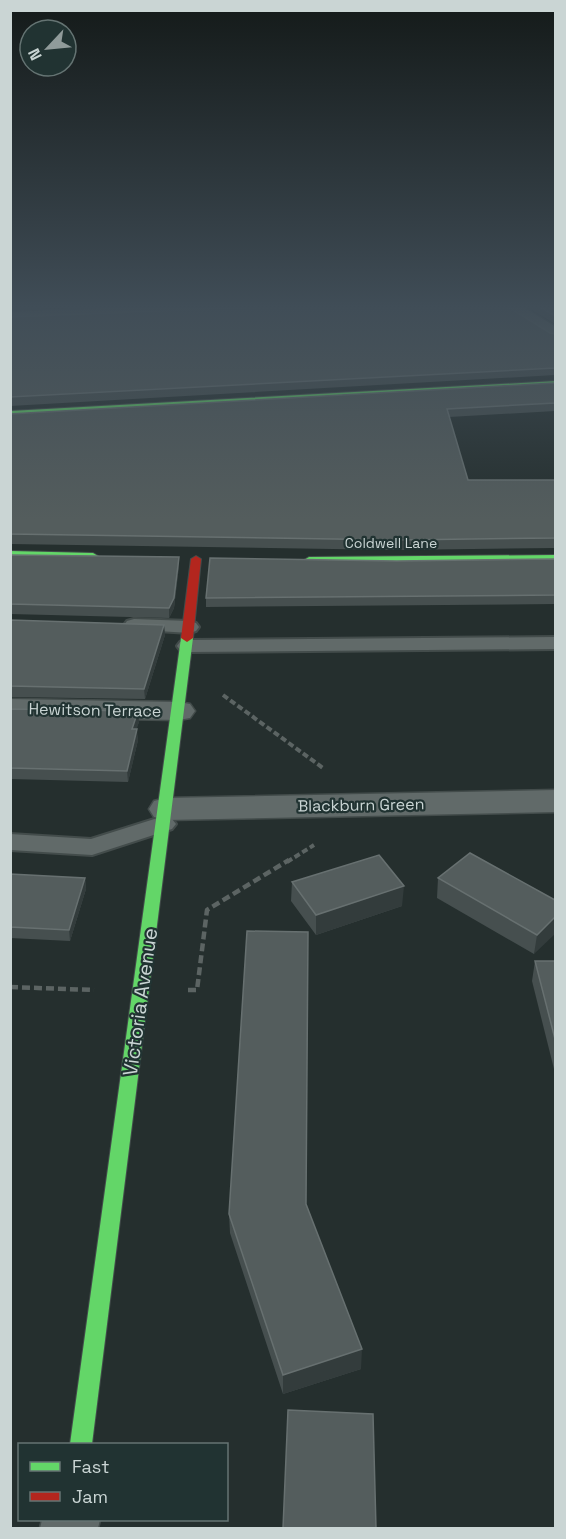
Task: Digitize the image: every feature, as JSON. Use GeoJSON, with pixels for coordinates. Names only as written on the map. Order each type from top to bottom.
{"type":"FeatureCollection","features":[{"type":"Feature","properties":{"kind":"street"},"geometry":{"type":"LineString","coordinates":[[10,414],[555,383]]}},
{"type":"Feature","properties":{"kind":"street"},"geometry":{"type":"LineString","coordinates":[[10,554],[102,557]]}},
{"type":"Feature","properties":{"kind":"street","name":"Coldwell Lane"},"geometry":{"type":"LineString","coordinates":[[290,560],[555,558]]}},
{"type":"Feature","properties":{"kind":"street","name":"Victoria Avenue"},"geometry":{"type":"LineString","coordinates":[[81,1443],[165,817],[196,559]]}},
{"type":"Feature","properties":{"kind":"street","name":"Hewitson Terrace"},"geometry":{"type":"LineString","coordinates":[[10,708],[180,697]]}},
{"type":"Feature","properties":{"kind":"street","name":"Blackburn Green"},"geometry":{"type":"LineString","coordinates":[[165,817],[342,806],[555,801]]}},
{"type":"Feature","properties":{"kind":"lane"},"geometry":{"type":"LineString","coordinates":[[118,625],[188,637],[555,643]]}},
{"type":"Feature","properties":{"kind":"lane"},"geometry":{"type":"LineString","coordinates":[[10,842],[92,847],[165,817]]}},
{"type":"Feature","properties":{"kind":"path"},"geometry":{"type":"LineString","coordinates":[[10,987],[141,992],[197,990],[207,910],[343,827],[337,778],[206,682],[180,697]]}},
{"type":"Feature","properties":{"kind":"building"},"geometry":{"type":"Polygon","coordinates":[[[10,377],[389,377],[10,397],[10,377]]]}},
{"type":"Feature","properties":{"kind":"building"},"geometry":{"type":"Polygon","coordinates":[[[555,383],[555,403],[447,409],[468,480],[555,480],[555,538],[397,540],[10,534],[10,414],[555,383]]]}},
{"type":"Feature","properties":{"kind":"building"},"geometry":{"type":"Polygon","coordinates":[[[10,555],[179,557],[174,598],[169,608],[10,604],[10,555]]]}},
{"type":"Feature","properties":{"kind":"building"},"geometry":{"type":"Polygon","coordinates":[[[210,558],[397,561],[555,559],[555,595],[206,598],[210,558]]]}},
{"type":"Feature","properties":{"kind":"building"},"geometry":{"type":"Polygon","coordinates":[[[10,620],[164,625],[144,689],[10,686],[10,620]]]}},
{"type":"Feature","properties":{"kind":"building"},"geometry":{"type":"Polygon","coordinates":[[[10,709],[138,711],[132,729],[137,729],[127,771],[10,768],[10,709]]]}},
{"type":"Feature","properties":{"kind":"building"},"geometry":{"type":"Polygon","coordinates":[[[470,853],[555,900],[555,917],[537,935],[438,878],[470,853]]]}},
{"type":"Feature","properties":{"kind":"building"},"geometry":{"type":"Polygon","coordinates":[[[379,855],[404,886],[316,915],[292,882],[379,855]]]}},
{"type":"Feature","properties":{"kind":"building"},"geometry":{"type":"Polygon","coordinates":[[[10,874],[85,878],[69,930],[10,927],[10,874]]]}},
{"type":"Feature","properties":{"kind":"building"},"geometry":{"type":"Polygon","coordinates":[[[247,931],[308,932],[306,1204],[362,1349],[283,1375],[229,1214],[247,931]]]}},
{"type":"Feature","properties":{"kind":"building"},"geometry":{"type":"Polygon","coordinates":[[[535,961],[555,961],[555,1039],[535,961]]]}},
{"type":"Feature","properties":{"kind":"building"},"geometry":{"type":"Polygon","coordinates":[[[288,1410],[373,1414],[376,1528],[283,1528],[288,1410]]]}},
{"type":"Feature","properties":{"kind":"traffic: fast"},"geometry":{"type":"LineString","coordinates":[[10,414],[556,383]]}},
{"type":"Feature","properties":{"kind":"traffic: fast"},"geometry":{"type":"LineString","coordinates":[[10,554],[93,556]]}},
{"type":"Feature","properties":{"kind":"traffic: fast"},"geometry":{"type":"LineString","coordinates":[[309,560],[556,558]]}},
{"type":"Feature","properties":{"kind":"traffic: fast"},"geometry":{"type":"LineString","coordinates":[[81,1443],[187,638]]}},
{"type":"Feature","properties":{"kind":"traffic: jam"},"geometry":{"type":"LineString","coordinates":[[187,638],[196,559]]}}]}
